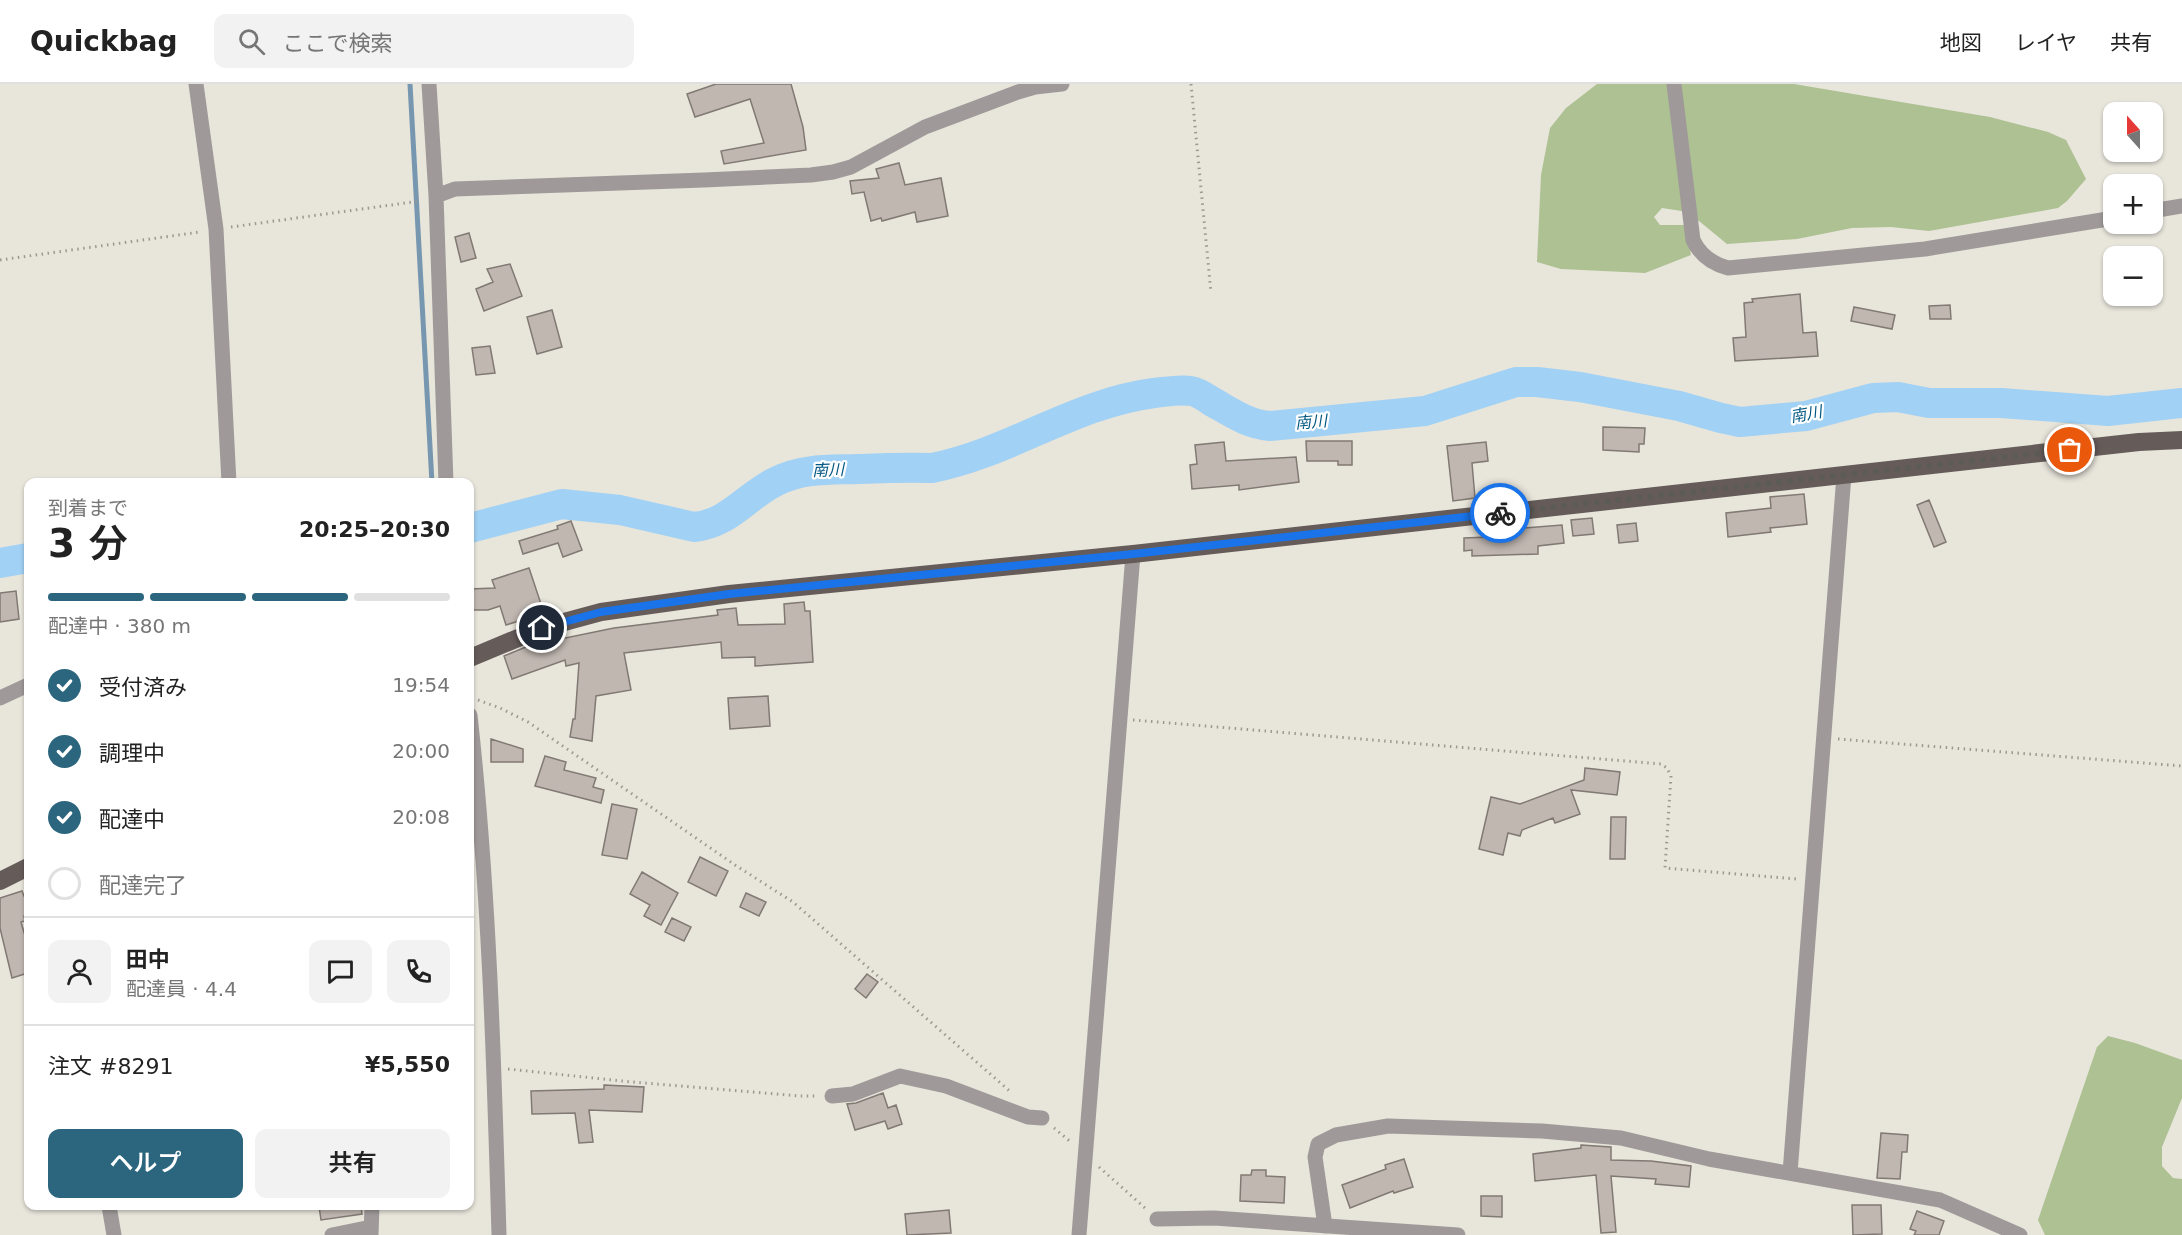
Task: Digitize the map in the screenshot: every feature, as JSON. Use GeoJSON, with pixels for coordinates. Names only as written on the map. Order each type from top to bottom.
{"type":"FeatureCollection","features":[{"type":"Feature","properties":{"kind":"main road"},"geometry":{"type":"LineString","coordinates":[[474,656],[542,628],[601,612],[729,594],[1133,554],[2139,442],[2182,440]]}},
{"type":"Feature","properties":{"kind":"main road"},"geometry":{"type":"LineString","coordinates":[[0,881],[24,869]]}},
{"type":"Feature","properties":{"kind":"street"},"geometry":{"type":"LineString","coordinates":[[196,84],[216,229],[229,478]]}},
{"type":"Feature","properties":{"kind":"street"},"geometry":{"type":"LineString","coordinates":[[429,84],[432,199],[446,478]]}},
{"type":"Feature","properties":{"kind":"street"},"geometry":{"type":"LineString","coordinates":[[432,199],[454,189],[811,176],[833,172],[851,167],[925,127],[1018,92],[1035,87],[1062,84]]}},
{"type":"Feature","properties":{"kind":"street"},"geometry":{"type":"LineString","coordinates":[[1674,84],[1693,240],[1703,255],[1720,266],[1728,268],[1925,249],[2103,220]]}},
{"type":"Feature","properties":{"kind":"street"},"geometry":{"type":"LineString","coordinates":[[2163,209],[2182,206]]}},
{"type":"Feature","properties":{"kind":"street"},"geometry":{"type":"LineString","coordinates":[[1791,1173],[1844,475]]}},
{"type":"Feature","properties":{"kind":"street"},"geometry":{"type":"LineString","coordinates":[[1079,1235],[1133,554]]}},
{"type":"Feature","properties":{"kind":"street"},"geometry":{"type":"LineString","coordinates":[[0,698],[24,692]]}},
{"type":"Feature","properties":{"kind":"street"},"geometry":{"type":"LineString","coordinates":[[474,751],[481,815],[494,1067],[499,1235]]}},
{"type":"Feature","properties":{"kind":"street"},"geometry":{"type":"LineString","coordinates":[[832,1096],[853,1094],[900,1076],[946,1086],[1028,1117],[1042,1118]]}},
{"type":"Feature","properties":{"kind":"street"},"geometry":{"type":"LineString","coordinates":[[1325,1226],[1315,1157],[1318,1144],[1336,1135],[1388,1126],[1542,1131],[1621,1138],[1709,1159],[1940,1200],[2020,1235]]}},
{"type":"Feature","properties":{"kind":"street"},"geometry":{"type":"LineString","coordinates":[[110,1210],[114,1235]]}},
{"type":"Feature","properties":{"kind":"street"},"geometry":{"type":"LineString","coordinates":[[332,1235],[371,1231],[372,1210]]}},
{"type":"Feature","properties":{"kind":"street"},"geometry":{"type":"LineString","coordinates":[[1157,1219],[1214,1218],[1458,1235]]}},
{"type":"Feature","properties":{"kind":"path"},"geometry":{"type":"LineString","coordinates":[[1191,84],[1211,293]]}},
{"type":"Feature","properties":{"kind":"path"},"geometry":{"type":"LineString","coordinates":[[408,201],[432,199]]}},
{"type":"Feature","properties":{"kind":"path"},"geometry":{"type":"LineString","coordinates":[[474,700],[500,708],[528,722],[735,865],[793,902],[1014,1095]]}},
{"type":"Feature","properties":{"kind":"path"},"geometry":{"type":"LineString","coordinates":[[1120,719],[1661,764],[1667,768],[1671,776],[1665,868],[1813,880]]}},
{"type":"Feature","properties":{"kind":"path"},"geometry":{"type":"LineString","coordinates":[[1824,738],[2182,766]]}},
{"type":"Feature","properties":{"kind":"path"},"geometry":{"type":"LineString","coordinates":[[494,1067],[643,1083],[800,1096],[832,1096]]}},
{"type":"Feature","properties":{"kind":"path"},"geometry":{"type":"LineString","coordinates":[[1042,1118],[1157,1219]]}},
{"type":"Feature","properties":{"kind":"green space"},"geometry":{"type":"Polygon","coordinates":[[[1597,84],[1794,84],[1990,117],[2048,132],[2066,140],[2086,179],[2058,208],[1929,231],[1891,227],[1852,228],[1797,239],[1727,244],[1688,212],[1662,208],[1654,217],[1660,225],[1686,225],[1691,255],[1645,273],[1561,269],[1537,262],[1541,175],[1550,128],[1566,108],[1597,84]]]}},
{"type":"Feature","properties":{"kind":"green space"},"geometry":{"type":"Polygon","coordinates":[[[2108,1036],[2182,1060],[2182,1098],[2162,1147],[2162,1166],[2173,1178],[2182,1179],[2182,1235],[2045,1235],[2038,1220],[2097,1047],[2108,1036]]]}},
{"type":"Feature","properties":{"kind":"building"},"geometry":{"type":"Polygon","coordinates":[[[716,84],[791,84],[803,127],[806,150],[724,164],[721,151],[764,143],[750,99],[695,117],[687,94],[716,84]]]}},
{"type":"Feature","properties":{"kind":"building"},"geometry":{"type":"Polygon","coordinates":[[[899,163],[905,185],[941,178],[948,216],[917,222],[915,212],[882,221],[881,218],[871,221],[864,192],[852,194],[850,181],[879,178],[876,169],[899,163]]]}},
{"type":"Feature","properties":{"kind":"building"},"geometry":{"type":"Polygon","coordinates":[[[469,233],[476,258],[461,262],[455,237],[469,233]]]}},
{"type":"Feature","properties":{"kind":"building"},"geometry":{"type":"Polygon","coordinates":[[[510,264],[522,296],[484,311],[476,289],[493,282],[487,269],[510,264]]]}},
{"type":"Feature","properties":{"kind":"building"},"geometry":{"type":"Polygon","coordinates":[[[1800,294],[1803,333],[1816,332],[1818,356],[1735,361],[1733,338],[1746,337],[1744,303],[1753,302],[1752,299],[1800,294]]]}},
{"type":"Feature","properties":{"kind":"building"},"geometry":{"type":"Polygon","coordinates":[[[1950,305],[1951,319],[1930,319],[1929,306],[1950,305]]]}},
{"type":"Feature","properties":{"kind":"building"},"geometry":{"type":"Polygon","coordinates":[[[1854,307],[1895,315],[1892,329],[1851,321],[1854,307]]]}},
{"type":"Feature","properties":{"kind":"building"},"geometry":{"type":"Polygon","coordinates":[[[552,310],[562,347],[537,354],[527,317],[552,310]]]}},
{"type":"Feature","properties":{"kind":"building"},"geometry":{"type":"Polygon","coordinates":[[[490,346],[495,373],[476,375],[472,348],[490,346]]]}},
{"type":"Feature","properties":{"kind":"building"},"geometry":{"type":"Polygon","coordinates":[[[1603,427],[1645,428],[1644,444],[1639,444],[1639,452],[1603,450],[1603,427]]]}},
{"type":"Feature","properties":{"kind":"building"},"geometry":{"type":"Polygon","coordinates":[[[1306,441],[1352,441],[1352,465],[1338,465],[1338,461],[1307,461],[1306,441]]]}},
{"type":"Feature","properties":{"kind":"building"},"geometry":{"type":"Polygon","coordinates":[[[1224,442],[1226,461],[1296,457],[1299,482],[1239,490],[1239,485],[1192,489],[1190,465],[1197,464],[1195,445],[1224,442]]]}},
{"type":"Feature","properties":{"kind":"building"},"geometry":{"type":"Polygon","coordinates":[[[1486,442],[1488,461],[1472,463],[1475,498],[1453,501],[1447,446],[1486,442]]]}},
{"type":"Feature","properties":{"kind":"building"},"geometry":{"type":"Polygon","coordinates":[[[1804,494],[1807,524],[1770,528],[1771,532],[1728,537],[1726,513],[1771,508],[1770,497],[1804,494]]]}},
{"type":"Feature","properties":{"kind":"building"},"geometry":{"type":"Polygon","coordinates":[[[1929,500],[1946,542],[1934,547],[1917,505],[1929,500]]]}},
{"type":"Feature","properties":{"kind":"building"},"geometry":{"type":"Polygon","coordinates":[[[1592,518],[1594,534],[1573,536],[1571,520],[1592,518]]]}},
{"type":"Feature","properties":{"kind":"building"},"geometry":{"type":"Polygon","coordinates":[[[571,521],[582,550],[563,557],[558,543],[523,554],[519,541],[558,529],[557,526],[571,521]]]}},
{"type":"Feature","properties":{"kind":"building"},"geometry":{"type":"Polygon","coordinates":[[[1636,523],[1638,541],[1619,543],[1617,525],[1636,523]]]}},
{"type":"Feature","properties":{"kind":"building"},"geometry":{"type":"Polygon","coordinates":[[[1562,525],[1564,543],[1538,546],[1538,554],[1472,556],[1472,550],[1464,551],[1464,538],[1514,536],[1513,529],[1562,525]]]}},
{"type":"Feature","properties":{"kind":"building"},"geometry":{"type":"Polygon","coordinates":[[[529,568],[544,613],[506,625],[500,606],[488,610],[474,610],[474,589],[495,588],[492,580],[529,568]]]}},
{"type":"Feature","properties":{"kind":"building"},"geometry":{"type":"Polygon","coordinates":[[[16,591],[19,619],[0,622],[0,593],[16,591]]]}},
{"type":"Feature","properties":{"kind":"building"},"geometry":{"type":"Polygon","coordinates":[[[804,602],[805,611],[810,611],[813,662],[755,666],[755,657],[722,658],[721,642],[624,653],[631,690],[596,696],[592,741],[570,737],[573,719],[575,719],[579,663],[566,666],[565,660],[512,679],[504,656],[545,639],[546,642],[614,628],[718,615],[717,610],[736,608],[738,625],[785,624],[784,604],[804,602]]]}},
{"type":"Feature","properties":{"kind":"building"},"geometry":{"type":"Polygon","coordinates":[[[768,696],[770,726],[730,729],[728,698],[768,696]]]}},
{"type":"Feature","properties":{"kind":"building"},"geometry":{"type":"Polygon","coordinates":[[[491,739],[523,749],[523,762],[491,762],[491,739]]]}},
{"type":"Feature","properties":{"kind":"building"},"geometry":{"type":"Polygon","coordinates":[[[545,756],[566,762],[564,770],[596,778],[593,787],[604,790],[601,803],[535,786],[545,756]]]}},
{"type":"Feature","properties":{"kind":"building"},"geometry":{"type":"Polygon","coordinates":[[[1585,768],[1620,772],[1617,795],[1571,790],[1580,814],[1555,823],[1553,818],[1522,830],[1520,836],[1508,833],[1503,855],[1479,849],[1491,797],[1520,804],[1584,780],[1585,768]]]}},
{"type":"Feature","properties":{"kind":"building"},"geometry":{"type":"Polygon","coordinates":[[[612,804],[637,809],[627,859],[602,855],[612,804]]]}},
{"type":"Feature","properties":{"kind":"building"},"geometry":{"type":"Polygon","coordinates":[[[1611,817],[1626,817],[1625,859],[1610,859],[1611,817]]]}},
{"type":"Feature","properties":{"kind":"building"},"geometry":{"type":"Polygon","coordinates":[[[700,857],[728,871],[716,896],[688,882],[700,857]]]}},
{"type":"Feature","properties":{"kind":"building"},"geometry":{"type":"Polygon","coordinates":[[[642,872],[678,893],[661,925],[644,916],[650,905],[630,894],[642,872]]]}},
{"type":"Feature","properties":{"kind":"building"},"geometry":{"type":"Polygon","coordinates":[[[22,891],[24,896],[24,921],[21,922],[24,932],[24,974],[12,978],[0,928],[0,898],[22,891]]]}},
{"type":"Feature","properties":{"kind":"building"},"geometry":{"type":"Polygon","coordinates":[[[746,893],[766,902],[759,916],[740,907],[746,893]]]}},
{"type":"Feature","properties":{"kind":"building"},"geometry":{"type":"Polygon","coordinates":[[[672,918],[691,927],[684,941],[665,932],[672,918]]]}},
{"type":"Feature","properties":{"kind":"building"},"geometry":{"type":"Polygon","coordinates":[[[867,974],[878,982],[866,998],[855,989],[867,974]]]}},
{"type":"Feature","properties":{"kind":"building"},"geometry":{"type":"Polygon","coordinates":[[[604,1085],[644,1087],[642,1112],[589,1110],[593,1142],[579,1143],[575,1113],[532,1114],[531,1091],[604,1089],[604,1085]]]}},
{"type":"Feature","properties":{"kind":"building"},"geometry":{"type":"Polygon","coordinates":[[[883,1093],[888,1108],[896,1105],[902,1124],[888,1129],[885,1121],[855,1130],[847,1104],[883,1093]]]}},
{"type":"Feature","properties":{"kind":"building"},"geometry":{"type":"Polygon","coordinates":[[[1881,1133],[1908,1135],[1907,1152],[1902,1152],[1900,1179],[1877,1178],[1881,1133]]]}},
{"type":"Feature","properties":{"kind":"building"},"geometry":{"type":"Polygon","coordinates":[[[1581,1145],[1611,1147],[1611,1160],[1651,1161],[1691,1166],[1689,1187],[1655,1184],[1656,1179],[1611,1176],[1616,1232],[1601,1233],[1596,1175],[1535,1181],[1533,1154],[1581,1148],[1581,1145]]]}},
{"type":"Feature","properties":{"kind":"building"},"geometry":{"type":"Polygon","coordinates":[[[1404,1159],[1413,1187],[1394,1193],[1393,1191],[1350,1208],[1342,1185],[1386,1169],[1385,1165],[1404,1159]]]}},
{"type":"Feature","properties":{"kind":"building"},"geometry":{"type":"Polygon","coordinates":[[[1252,1170],[1266,1170],[1266,1176],[1285,1177],[1284,1203],[1240,1201],[1241,1175],[1251,1175],[1252,1170]]]}},
{"type":"Feature","properties":{"kind":"building"},"geometry":{"type":"Polygon","coordinates":[[[1481,1196],[1502,1196],[1502,1217],[1481,1216],[1481,1196]]]}},
{"type":"Feature","properties":{"kind":"building"},"geometry":{"type":"Polygon","coordinates":[[[1852,1205],[1881,1205],[1882,1234],[1853,1235],[1852,1205]]]}},
{"type":"Feature","properties":{"kind":"building"},"geometry":{"type":"Polygon","coordinates":[[[320,1210],[362,1210],[362,1214],[321,1220],[320,1210]]]}},
{"type":"Feature","properties":{"kind":"building"},"geometry":{"type":"Polygon","coordinates":[[[949,1210],[951,1233],[907,1235],[905,1214],[949,1210]]]}},
{"type":"Feature","properties":{"kind":"building"},"geometry":{"type":"Polygon","coordinates":[[[1917,1211],[1944,1221],[1939,1235],[1914,1235],[1916,1231],[1910,1229],[1917,1211]]]}},
{"type":"Feature","properties":{"kind":"waterway"},"geometry":{"type":"LineString","coordinates":[[410,84],[432,478]]}},
{"type":"Feature","properties":{"kind":"waterway","name":"南川"},"geometry":{"type":"LineString","coordinates":[[474,527],[562,504],[620,510],[694,527],[706,525],[728,515],[766,487],[797,474],[827,470],[932,468],[988,451],[1069,417],[1125,398],[1177,390],[1196,392],[1239,417],[1270,426],[1425,411],[1516,382],[1580,387],[1679,406],[1740,422],[1806,416],[1873,398],[1898,397],[1929,403],[2001,403],[2108,411],[2182,403]]}},
{"type":"Feature","properties":{"kind":"waterway","name":"南川"},"geometry":{"type":"LineString","coordinates":[[0,563],[24,559]]}},
{"type":"Feature","properties":{"kind":"way so far"},"geometry":{"type":"LineString","coordinates":[[1500,513],[2070,450]]}},
{"type":"Feature","properties":{"kind":"route"},"geometry":{"type":"LineString","coordinates":[[542,628],[601,612],[729,594],[1133,554],[1500,513]]}}]}
